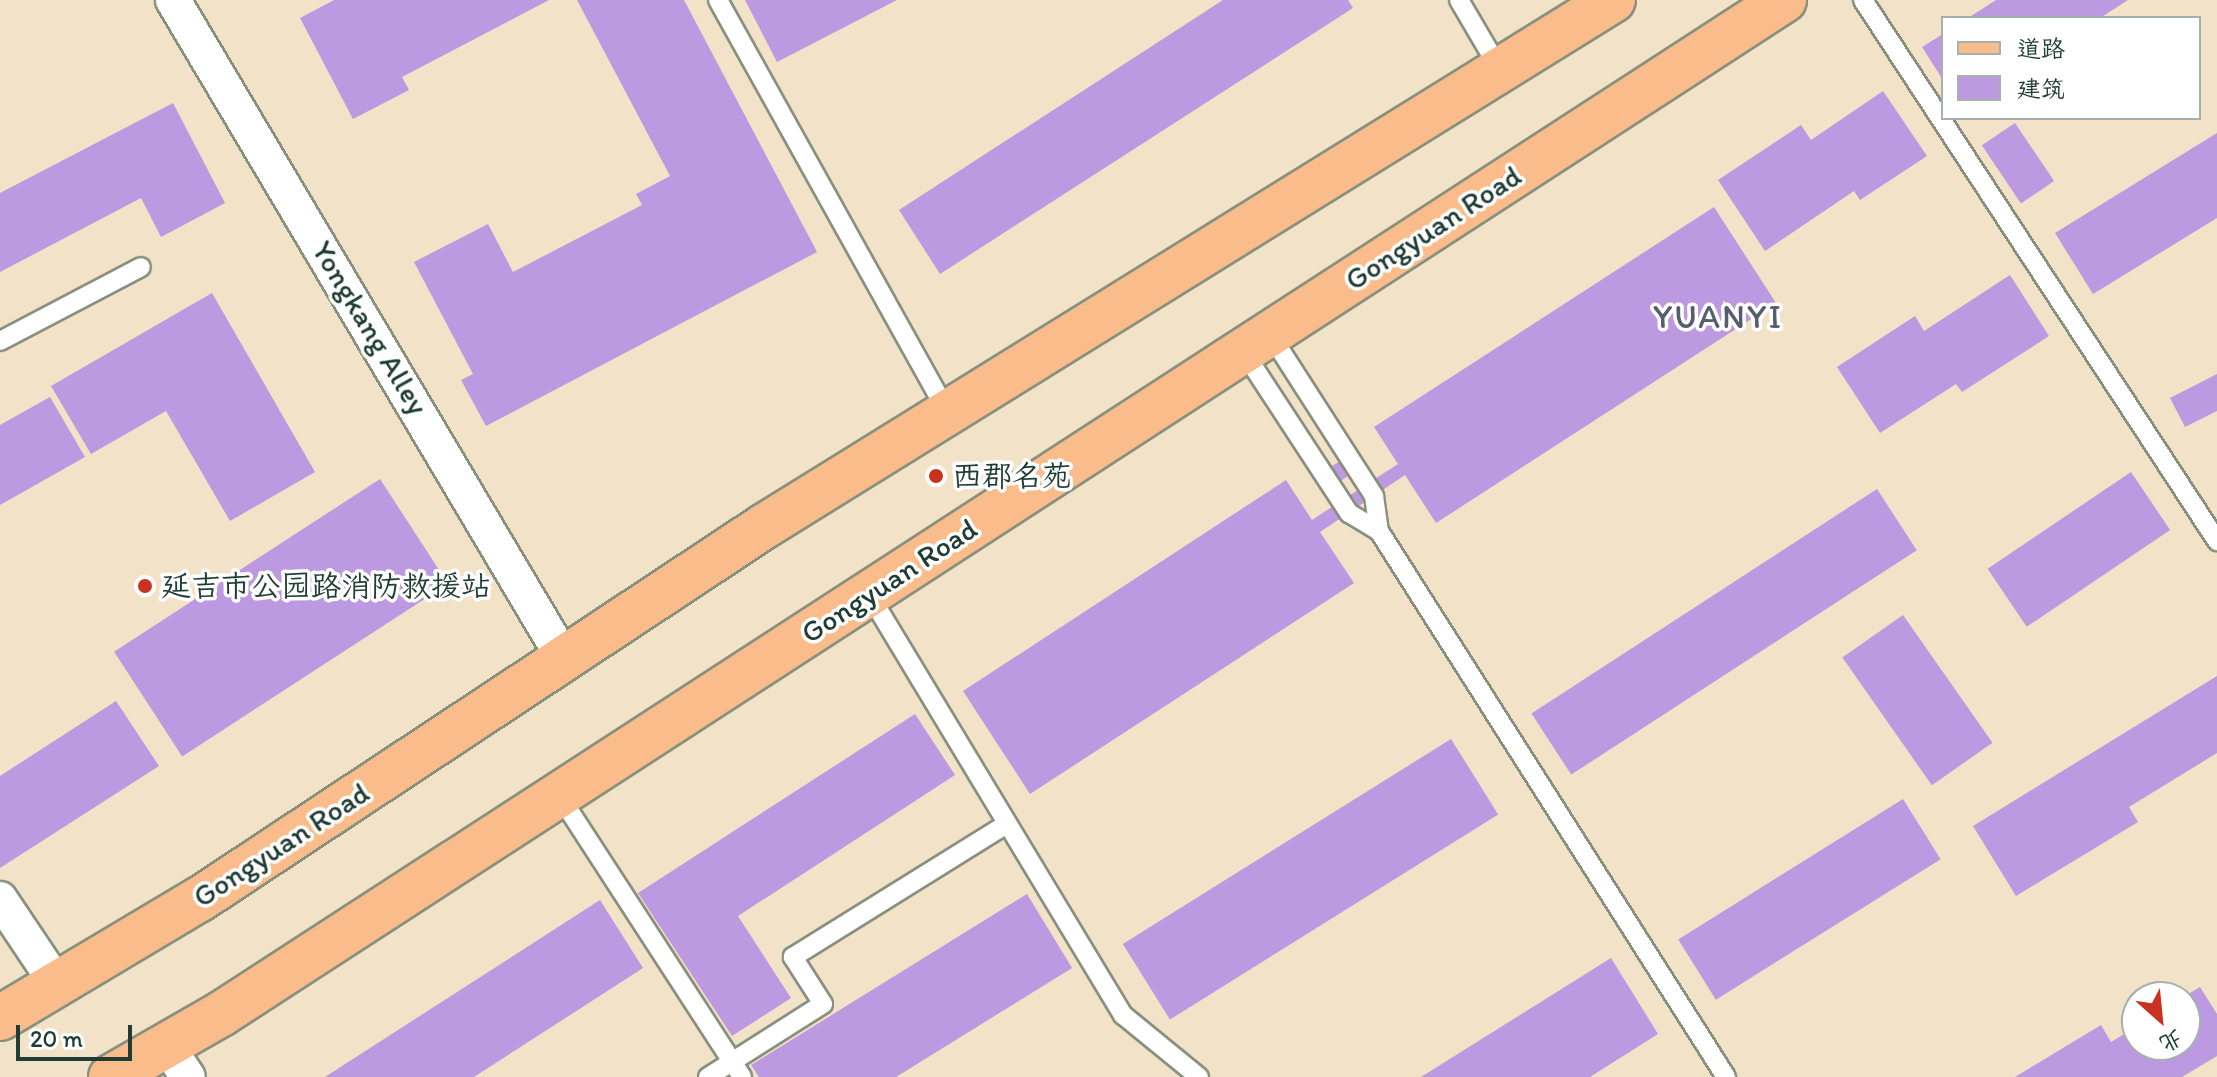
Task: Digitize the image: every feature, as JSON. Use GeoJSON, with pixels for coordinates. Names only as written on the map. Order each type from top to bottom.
{"type":"FeatureCollection","features":[{"type":"Feature","properties":{"kind":"main road","name":"Gongyuan Road"},"geometry":{"type":"LineString","coordinates":[[0,1018],[200,899],[563,657],[947,412],[1613,0]]}},
{"type":"Feature","properties":{"kind":"main road","name":"Gongyuan Road"},"geometry":{"type":"LineString","coordinates":[[111,1077],[177,1062],[559,795],[1784,0]]}},
{"type":"Feature","properties":{"kind":"street","name":"Yongkang Alley"},"geometry":{"type":"LineString","coordinates":[[173,0],[563,657]]}},
{"type":"Feature","properties":{"kind":"street"},"geometry":{"type":"LineString","coordinates":[[0,899],[57,984]]}},
{"type":"Feature","properties":{"kind":"lane"},"geometry":{"type":"LineString","coordinates":[[718,0],[947,412]]}},
{"type":"Feature","properties":{"kind":"lane"},"geometry":{"type":"LineString","coordinates":[[1459,0],[1501,72]]}},
{"type":"Feature","properties":{"kind":"lane"},"geometry":{"type":"LineString","coordinates":[[1863,0],[1941,119]]}},
{"type":"Feature","properties":{"kind":"lane"},"geometry":{"type":"LineString","coordinates":[[1942,120],[2217,541]]}},
{"type":"Feature","properties":{"kind":"lane"},"geometry":{"type":"LineString","coordinates":[[0,341],[141,267]]}},
{"type":"Feature","properties":{"kind":"lane"},"geometry":{"type":"LineString","coordinates":[[1256,342],[1349,513],[1379,531]]}},
{"type":"Feature","properties":{"kind":"lane"},"geometry":{"type":"LineString","coordinates":[[1256,342],[1374,496],[1379,531],[1726,1077]]}},
{"type":"Feature","properties":{"kind":"lane"},"geometry":{"type":"LineString","coordinates":[[869,594],[1123,1015],[1199,1077]]}},
{"type":"Feature","properties":{"kind":"lane"},"geometry":{"type":"LineString","coordinates":[[559,795],[737,1069]]}},
{"type":"Feature","properties":{"kind":"lane"},"geometry":{"type":"LineString","coordinates":[[708,1077],[737,1069],[823,1004],[793,957],[1007,824]]}},
{"type":"Feature","properties":{"kind":"building"},"geometry":{"type":"Polygon","coordinates":[[[334,0],[549,0],[402,77],[409,90],[353,119],[300,18],[334,0]]]}},
{"type":"Feature","properties":{"kind":"building"},"geometry":{"type":"Polygon","coordinates":[[[577,0],[684,0],[817,252],[486,426],[461,380],[473,374],[414,262],[488,224],[513,272],[642,205],[636,194],[670,176],[577,0]]]}},
{"type":"Feature","properties":{"kind":"building"},"geometry":{"type":"Polygon","coordinates":[[[745,0],[897,0],[777,62],[745,0]]]}},
{"type":"Feature","properties":{"kind":"building"},"geometry":{"type":"Polygon","coordinates":[[[1223,0],[1348,0],[1353,8],[940,274],[899,210],[1223,0]]]}},
{"type":"Feature","properties":{"kind":"building"},"geometry":{"type":"Polygon","coordinates":[[[1996,0],[2128,0],[2103,16],[1971,16],[1996,0]]]}},
{"type":"Feature","properties":{"kind":"building"},"geometry":{"type":"Polygon","coordinates":[[[1941,35],[1941,77],[1922,47],[1941,35]]]}},
{"type":"Feature","properties":{"kind":"building"},"geometry":{"type":"Polygon","coordinates":[[[1883,91],[1927,156],[1860,200],[1854,191],[1765,251],[1718,180],[1801,125],[1811,140],[1883,91]]]}},
{"type":"Feature","properties":{"kind":"building"},"geometry":{"type":"Polygon","coordinates":[[[173,103],[225,203],[161,237],[141,198],[0,272],[0,193],[173,103]]]}},
{"type":"Feature","properties":{"kind":"building"},"geometry":{"type":"Polygon","coordinates":[[[2015,123],[2054,181],[2021,203],[1982,145],[2015,123]]]}},
{"type":"Feature","properties":{"kind":"building"},"geometry":{"type":"Polygon","coordinates":[[[2217,133],[2217,218],[2093,294],[2055,233],[2217,133]]]}},
{"type":"Feature","properties":{"kind":"building"},"geometry":{"type":"Polygon","coordinates":[[[1714,207],[1776,303],[1436,523],[1405,475],[1320,532],[1354,583],[1030,794],[963,691],[1286,480],[1312,520],[1398,464],[1374,427],[1714,207]]]}},
{"type":"Feature","properties":{"kind":"building"},"geometry":{"type":"Polygon","coordinates":[[[2010,275],[2049,336],[1962,392],[1956,384],[1880,433],[1837,367],[1915,316],[1924,331],[2010,275]]]}},
{"type":"Feature","properties":{"kind":"building"},"geometry":{"type":"Polygon","coordinates":[[[212,293],[315,472],[230,521],[166,411],[91,454],[51,386],[212,293]]]}},
{"type":"Feature","properties":{"kind":"building"},"geometry":{"type":"Polygon","coordinates":[[[2217,374],[2217,411],[2185,427],[2170,398],[2217,374]]]}},
{"type":"Feature","properties":{"kind":"building"},"geometry":{"type":"Polygon","coordinates":[[[50,397],[85,457],[0,505],[0,425],[50,397]]]}},
{"type":"Feature","properties":{"kind":"building"},"geometry":{"type":"Polygon","coordinates":[[[1340,461],[1349,475],[1338,482],[1329,468],[1340,461]]]}},
{"type":"Feature","properties":{"kind":"building"},"geometry":{"type":"Polygon","coordinates":[[[2131,472],[2170,530],[2027,627],[1988,569],[2131,472]]]}},
{"type":"Feature","properties":{"kind":"building"},"geometry":{"type":"Polygon","coordinates":[[[380,479],[448,584],[182,756],[114,652],[380,479]]]}},
{"type":"Feature","properties":{"kind":"building"},"geometry":{"type":"Polygon","coordinates":[[[1877,489],[1917,550],[1571,775],[1531,713],[1877,489]]]}},
{"type":"Feature","properties":{"kind":"building"},"geometry":{"type":"Polygon","coordinates":[[[1903,615],[1992,743],[1932,785],[1842,657],[1903,615]]]}},
{"type":"Feature","properties":{"kind":"building"},"geometry":{"type":"Polygon","coordinates":[[[2217,676],[2217,753],[2129,807],[2138,822],[2016,896],[1973,826],[2217,676]]]}},
{"type":"Feature","properties":{"kind":"building"},"geometry":{"type":"Polygon","coordinates":[[[116,701],[159,766],[0,868],[0,776],[116,701]]]}},
{"type":"Feature","properties":{"kind":"building"},"geometry":{"type":"Polygon","coordinates":[[[915,714],[955,775],[738,916],[791,998],[732,1036],[638,893],[915,714]]]}},
{"type":"Feature","properties":{"kind":"building"},"geometry":{"type":"Polygon","coordinates":[[[1451,739],[1498,814],[1170,1020],[1123,944],[1451,739]]]}},
{"type":"Feature","properties":{"kind":"building"},"geometry":{"type":"Polygon","coordinates":[[[1903,799],[1941,859],[1716,1000],[1678,939],[1903,799]]]}},
{"type":"Feature","properties":{"kind":"building"},"geometry":{"type":"Polygon","coordinates":[[[1027,894],[1072,968],[896,1077],[759,1077],[751,1065],[1027,894]]]}},
{"type":"Feature","properties":{"kind":"building"},"geometry":{"type":"Polygon","coordinates":[[[600,900],[643,968],[474,1077],[325,1077],[600,900]]]}},
{"type":"Feature","properties":{"kind":"building"},"geometry":{"type":"Polygon","coordinates":[[[1611,958],[1658,1034],[1590,1077],[1421,1077],[1611,958]]]}},
{"type":"Feature","properties":{"kind":"building"},"geometry":{"type":"Polygon","coordinates":[[[2201,989],[2217,1014],[2217,1056],[2182,1077],[2015,1077],[2101,1025],[2111,1042],[2121,1036],[2121,1061],[2201,1061],[2201,989]]]}},
{"type":"Feature","properties":{"kind":"place","name":"西郡名苑"},"geometry":{"type":"Point","coordinates":[936,476]}},
{"type":"Feature","properties":{"kind":"place","name":"延吉市公园路消防救援站"},"geometry":{"type":"Point","coordinates":[145,586]}},
{"type":"Feature","properties":{"kind":"district","name":"YUANYI"},"geometry":{"type":"Point","coordinates":[1718,317]}}]}
